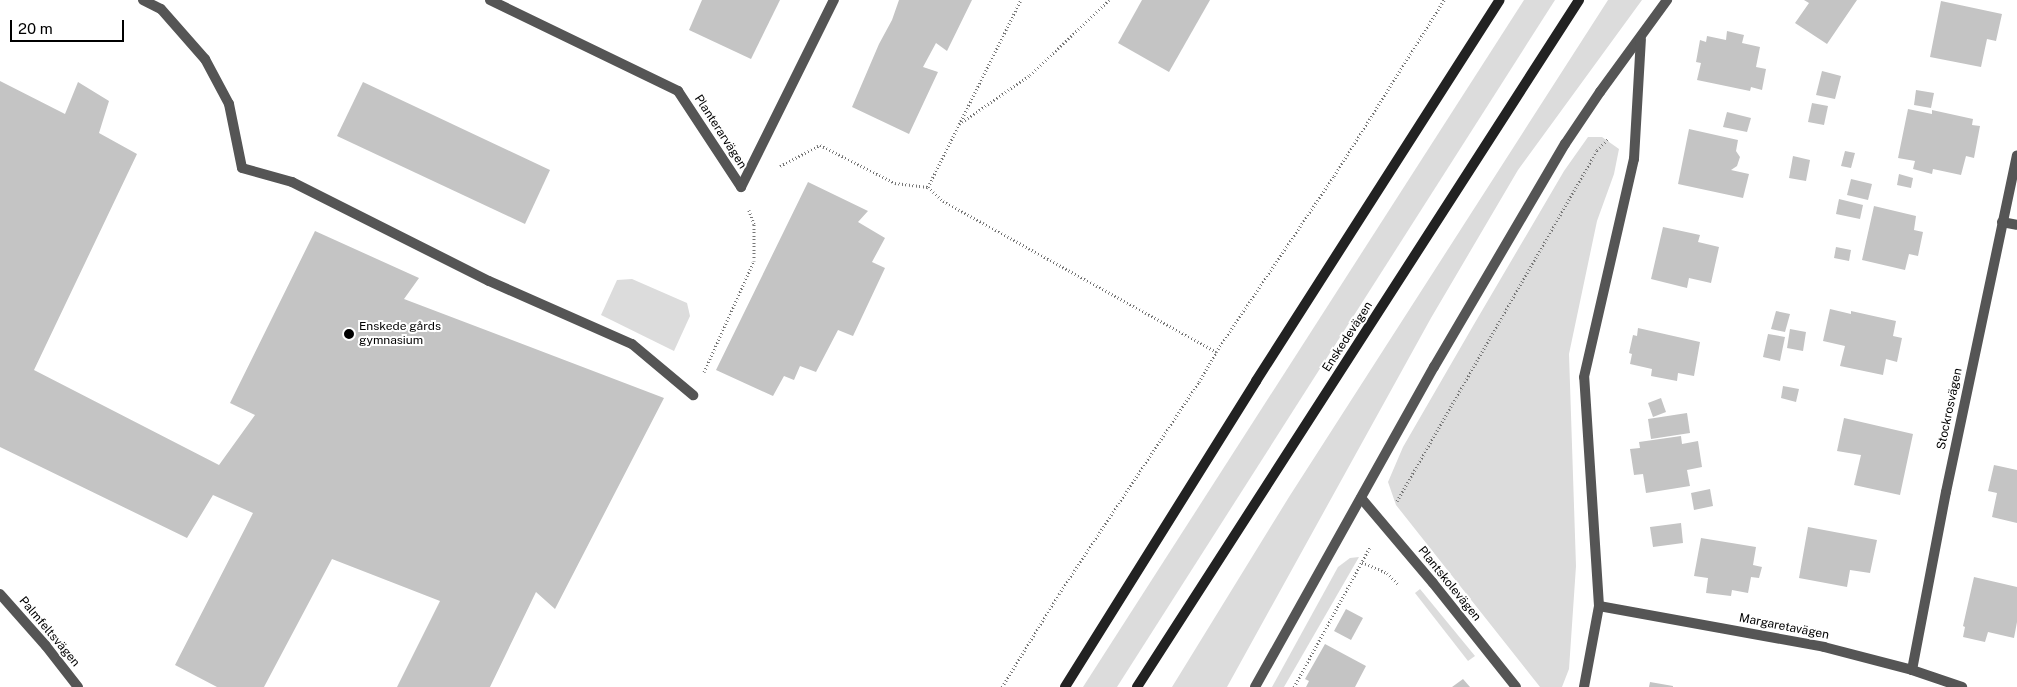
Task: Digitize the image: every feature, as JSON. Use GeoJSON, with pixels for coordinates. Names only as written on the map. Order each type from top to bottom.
{"type":"FeatureCollection","features":[{"type":"Feature","properties":{"kind":"main road"},"geometry":{"type":"LineString","coordinates":[[1065,687],[1262,373],[1500,0]]}},
{"type":"Feature","properties":{"kind":"main road","name":"Enskedevägen"},"geometry":{"type":"LineString","coordinates":[[1137,687],[1579,0]]}},
{"type":"Feature","properties":{"kind":"street"},"geometry":{"type":"LineString","coordinates":[[144,0],[161,9],[205,59],[229,104],[242,168],[292,182],[489,282],[632,344],[693,395]]}},
{"type":"Feature","properties":{"kind":"street","name":"Planterarvägen"},"geometry":{"type":"LineString","coordinates":[[490,0],[678,91],[741,187]]}},
{"type":"Feature","properties":{"kind":"street","name":"Planterarvägen"},"geometry":{"type":"LineString","coordinates":[[741,187],[834,0]]}},
{"type":"Feature","properties":{"kind":"street"},"geometry":{"type":"LineString","coordinates":[[1255,687],[1361,498],[1565,144],[1667,0]]}},
{"type":"Feature","properties":{"kind":"street"},"geometry":{"type":"LineString","coordinates":[[1584,687],[1599,606],[1584,377],[1595,320],[1634,159],[1641,38]]}},
{"type":"Feature","properties":{"kind":"street","name":"Stockrosvägen"},"geometry":{"type":"LineString","coordinates":[[1912,670],[1946,492],[2017,155]]}},
{"type":"Feature","properties":{"kind":"street"},"geometry":{"type":"LineString","coordinates":[[2002,222],[2017,226]]}},
{"type":"Feature","properties":{"kind":"street","name":"Plantskolevägen"},"geometry":{"type":"LineString","coordinates":[[1361,498],[1433,583],[1516,687]]}},
{"type":"Feature","properties":{"kind":"street","name":"Palmfeltsvägen"},"geometry":{"type":"LineString","coordinates":[[0,594],[46,646],[78,687]]}},
{"type":"Feature","properties":{"kind":"street","name":"Margaretavägen"},"geometry":{"type":"LineString","coordinates":[[1599,606],[1824,647],[1912,670],[1962,687]]}},
{"type":"Feature","properties":{"kind":"path"},"geometry":{"type":"LineString","coordinates":[[928,187],[1021,0]]}},
{"type":"Feature","properties":{"kind":"path"},"geometry":{"type":"LineString","coordinates":[[959,124],[1030,75],[1109,0]]}},
{"type":"Feature","properties":{"kind":"path"},"geometry":{"type":"LineString","coordinates":[[1002,687],[1059,594],[1199,382],[1216,352],[1334,176],[1444,0]]}},
{"type":"Feature","properties":{"kind":"path"},"geometry":{"type":"LineString","coordinates":[[1294,687],[1382,524],[1596,150],[1636,112]]}},
{"type":"Feature","properties":{"kind":"path"},"geometry":{"type":"LineString","coordinates":[[693,395],[754,261],[754,224],[741,187],[820,145],[895,183],[928,187],[942,201],[1216,352]]}},
{"type":"Feature","properties":{"kind":"shaded area"},"geometry":{"type":"Polygon","coordinates":[[[1524,0],[1555,0],[1117,687],[1083,687],[1524,0]]]}},
{"type":"Feature","properties":{"kind":"shaded area"},"geometry":{"type":"Polygon","coordinates":[[[1608,0],[1642,0],[1518,170],[1431,318],[1227,687],[1172,687],[1289,497],[1608,0]]]}},
{"type":"Feature","properties":{"kind":"shaded area"},"geometry":{"type":"Polygon","coordinates":[[[1588,137],[1602,137],[1619,149],[1614,174],[1597,221],[1569,354],[1576,566],[1569,669],[1562,687],[1540,687],[1396,505],[1388,482],[1403,447],[1473,326],[1564,171],[1588,137]]]}},
{"type":"Feature","properties":{"kind":"shaded area"},"geometry":{"type":"Polygon","coordinates":[[[632,279],[687,303],[690,316],[674,351],[601,315],[617,280],[632,279]]]}},
{"type":"Feature","properties":{"kind":"shaded area"},"geometry":{"type":"Polygon","coordinates":[[[1359,557],[1284,687],[1272,687],[1338,567],[1350,558],[1359,557]]]}},
{"type":"Feature","properties":{"kind":"shaded area"},"geometry":{"type":"Polygon","coordinates":[[[1420,589],[1475,656],[1468,661],[1415,593],[1420,589]]]}},
{"type":"Feature","properties":{"kind":"building"},"geometry":{"type":"Polygon","coordinates":[[[702,0],[780,0],[751,59],[689,30],[702,0]]]}},
{"type":"Feature","properties":{"kind":"building"},"geometry":{"type":"Polygon","coordinates":[[[899,0],[972,0],[947,51],[936,43],[923,67],[938,72],[909,134],[852,107],[879,44],[892,20],[899,0]]]}},
{"type":"Feature","properties":{"kind":"building"},"geometry":{"type":"Polygon","coordinates":[[[1142,0],[1210,0],[1169,72],[1118,43],[1142,0]]]}},
{"type":"Feature","properties":{"kind":"building"},"geometry":{"type":"Polygon","coordinates":[[[1804,0],[1857,0],[1827,44],[1795,23],[1809,3],[1804,0]]]}},
{"type":"Feature","properties":{"kind":"building"},"geometry":{"type":"Polygon","coordinates":[[[1941,1],[2002,14],[1996,41],[1987,39],[1981,67],[1930,57],[1941,1]]]}},
{"type":"Feature","properties":{"kind":"building"},"geometry":{"type":"Polygon","coordinates":[[[1727,31],[1744,35],[1742,43],[1760,47],[1756,67],[1766,69],[1762,90],[1751,87],[1750,91],[1697,80],[1701,63],[1696,62],[1700,40],[1706,42],[1707,36],[1726,40],[1727,31]]]}},
{"type":"Feature","properties":{"kind":"building"},"geometry":{"type":"Polygon","coordinates":[[[1822,71],[1841,76],[1835,99],[1816,95],[1822,71]]]}},
{"type":"Feature","properties":{"kind":"building"},"geometry":{"type":"Polygon","coordinates":[[[0,81],[65,114],[78,82],[109,101],[99,133],[137,154],[34,370],[219,465],[255,415],[230,403],[315,231],[419,278],[404,299],[664,398],[555,609],[536,592],[490,687],[397,687],[440,601],[332,559],[264,687],[217,687],[175,665],[253,513],[213,495],[187,538],[0,447],[0,81]]]}},
{"type":"Feature","properties":{"kind":"building"},"geometry":{"type":"Polygon","coordinates":[[[363,82],[550,170],[525,224],[337,136],[363,82]]]}},
{"type":"Feature","properties":{"kind":"building"},"geometry":{"type":"Polygon","coordinates":[[[1916,90],[1934,93],[1931,108],[1914,105],[1916,90]]]}},
{"type":"Feature","properties":{"kind":"building"},"geometry":{"type":"Polygon","coordinates":[[[1812,103],[1828,106],[1824,125],[1808,122],[1812,103]]]}},
{"type":"Feature","properties":{"kind":"building"},"geometry":{"type":"Polygon","coordinates":[[[1908,109],[1932,114],[1932,110],[1973,119],[1972,125],[1980,126],[1974,158],[1966,156],[1961,175],[1933,169],[1932,174],[1913,169],[1915,161],[1898,158],[1908,109]]]}},
{"type":"Feature","properties":{"kind":"building"},"geometry":{"type":"Polygon","coordinates":[[[1727,112],[1751,118],[1747,132],[1723,127],[1727,112]]]}},
{"type":"Feature","properties":{"kind":"building"},"geometry":{"type":"Polygon","coordinates":[[[1689,129],[1738,140],[1736,151],[1740,157],[1737,166],[1731,170],[1749,174],[1743,198],[1678,184],[1689,129]]]}},
{"type":"Feature","properties":{"kind":"building"},"geometry":{"type":"Polygon","coordinates":[[[1845,151],[1855,153],[1851,168],[1841,166],[1845,151]]]}},
{"type":"Feature","properties":{"kind":"building"},"geometry":{"type":"Polygon","coordinates":[[[1793,156],[1810,160],[1806,181],[1789,178],[1793,156]]]}},
{"type":"Feature","properties":{"kind":"building"},"geometry":{"type":"Polygon","coordinates":[[[1899,174],[1913,178],[1911,188],[1897,185],[1899,174]]]}},
{"type":"Feature","properties":{"kind":"building"},"geometry":{"type":"Polygon","coordinates":[[[1851,179],[1872,184],[1868,200],[1847,195],[1851,179]]]}},
{"type":"Feature","properties":{"kind":"building"},"geometry":{"type":"Polygon","coordinates":[[[808,182],[868,211],[858,222],[885,238],[872,262],[885,268],[853,336],[838,330],[816,372],[800,366],[794,380],[784,376],[773,396],[716,370],[808,182]]]}},
{"type":"Feature","properties":{"kind":"building"},"geometry":{"type":"Polygon","coordinates":[[[1839,199],[1863,205],[1860,219],[1836,214],[1839,199]]]}},
{"type":"Feature","properties":{"kind":"building"},"geometry":{"type":"Polygon","coordinates":[[[1874,206],[1916,216],[1914,230],[1923,232],[1918,256],[1909,254],[1905,270],[1862,260],[1874,206]]]}},
{"type":"Feature","properties":{"kind":"building"},"geometry":{"type":"Polygon","coordinates":[[[1663,227],[1700,235],[1698,242],[1719,247],[1711,283],[1689,278],[1687,288],[1651,279],[1663,227]]]}},
{"type":"Feature","properties":{"kind":"building"},"geometry":{"type":"Polygon","coordinates":[[[1836,247],[1851,250],[1849,261],[1834,258],[1836,247]]]}},
{"type":"Feature","properties":{"kind":"building"},"geometry":{"type":"Polygon","coordinates":[[[1830,309],[1851,314],[1851,311],[1896,321],[1893,336],[1902,338],[1897,362],[1886,359],[1883,375],[1840,366],[1845,346],[1823,341],[1830,309]]]}},
{"type":"Feature","properties":{"kind":"building"},"geometry":{"type":"Polygon","coordinates":[[[1776,311],[1790,314],[1785,332],[1771,329],[1776,311]]]}},
{"type":"Feature","properties":{"kind":"building"},"geometry":{"type":"Polygon","coordinates":[[[1638,328],[1700,342],[1694,376],[1678,373],[1677,381],[1651,376],[1652,369],[1630,364],[1632,354],[1629,353],[1633,335],[1637,336],[1638,328]]]}},
{"type":"Feature","properties":{"kind":"building"},"geometry":{"type":"Polygon","coordinates":[[[1790,329],[1806,332],[1803,351],[1787,348],[1790,329]]]}},
{"type":"Feature","properties":{"kind":"building"},"geometry":{"type":"Polygon","coordinates":[[[1768,334],[1785,337],[1780,361],[1763,357],[1768,334]]]}},
{"type":"Feature","properties":{"kind":"building"},"geometry":{"type":"Polygon","coordinates":[[[1783,386],[1799,389],[1796,402],[1781,398],[1783,386]]]}},
{"type":"Feature","properties":{"kind":"building"},"geometry":{"type":"Polygon","coordinates":[[[1661,398],[1666,412],[1653,417],[1648,403],[1661,398]]]}},
{"type":"Feature","properties":{"kind":"building"},"geometry":{"type":"Polygon","coordinates":[[[1687,413],[1690,433],[1651,439],[1648,419],[1687,413]]]}},
{"type":"Feature","properties":{"kind":"building"},"geometry":{"type":"Polygon","coordinates":[[[1844,418],[1913,434],[1900,495],[1854,485],[1861,455],[1837,451],[1844,418]]]}},
{"type":"Feature","properties":{"kind":"building"},"geometry":{"type":"Polygon","coordinates":[[[1681,436],[1682,444],[1698,441],[1702,467],[1687,470],[1690,486],[1646,493],[1643,474],[1634,475],[1630,449],[1640,448],[1639,442],[1681,436]]]}},
{"type":"Feature","properties":{"kind":"building"},"geometry":{"type":"Polygon","coordinates":[[[1994,465],[2017,470],[2017,523],[1992,517],[1997,493],[1988,491],[1994,465]]]}},
{"type":"Feature","properties":{"kind":"building"},"geometry":{"type":"Polygon","coordinates":[[[1710,489],[1713,506],[1694,510],[1691,493],[1710,489]]]}},
{"type":"Feature","properties":{"kind":"building"},"geometry":{"type":"Polygon","coordinates":[[[1681,523],[1683,543],[1653,547],[1650,527],[1681,523]]]}},
{"type":"Feature","properties":{"kind":"building"},"geometry":{"type":"Polygon","coordinates":[[[1808,527],[1877,540],[1870,573],[1850,570],[1847,587],[1799,578],[1808,527]]]}},
{"type":"Feature","properties":{"kind":"building"},"geometry":{"type":"Polygon","coordinates":[[[1701,538],[1756,547],[1753,565],[1762,567],[1759,578],[1751,577],[1748,593],[1732,590],[1731,596],[1706,593],[1708,578],[1694,576],[1701,538]]]}},
{"type":"Feature","properties":{"kind":"building"},"geometry":{"type":"Polygon","coordinates":[[[1974,577],[2017,587],[2017,622],[2014,638],[1988,632],[1985,642],[1963,637],[1965,627],[1963,626],[1974,577]]]}},
{"type":"Feature","properties":{"kind":"building"},"geometry":{"type":"Polygon","coordinates":[[[1346,609],[1363,618],[1351,640],[1334,631],[1346,609]]]}},
{"type":"Feature","properties":{"kind":"building"},"geometry":{"type":"Polygon","coordinates":[[[1325,644],[1366,666],[1355,687],[1306,687],[1309,681],[1305,679],[1325,644]]]}},
{"type":"Feature","properties":{"kind":"building"},"geometry":{"type":"Polygon","coordinates":[[[1463,679],[1470,687],[1452,687],[1463,679]]]}},
{"type":"Feature","properties":{"kind":"building"},"geometry":{"type":"Polygon","coordinates":[[[1650,682],[1673,686],[1673,687],[1649,687],[1650,682]]]}},
{"type":"Feature","properties":{"kind":"place","name":"Enskede gårds gymnasium"},"geometry":{"type":"Point","coordinates":[349,334]}}]}
